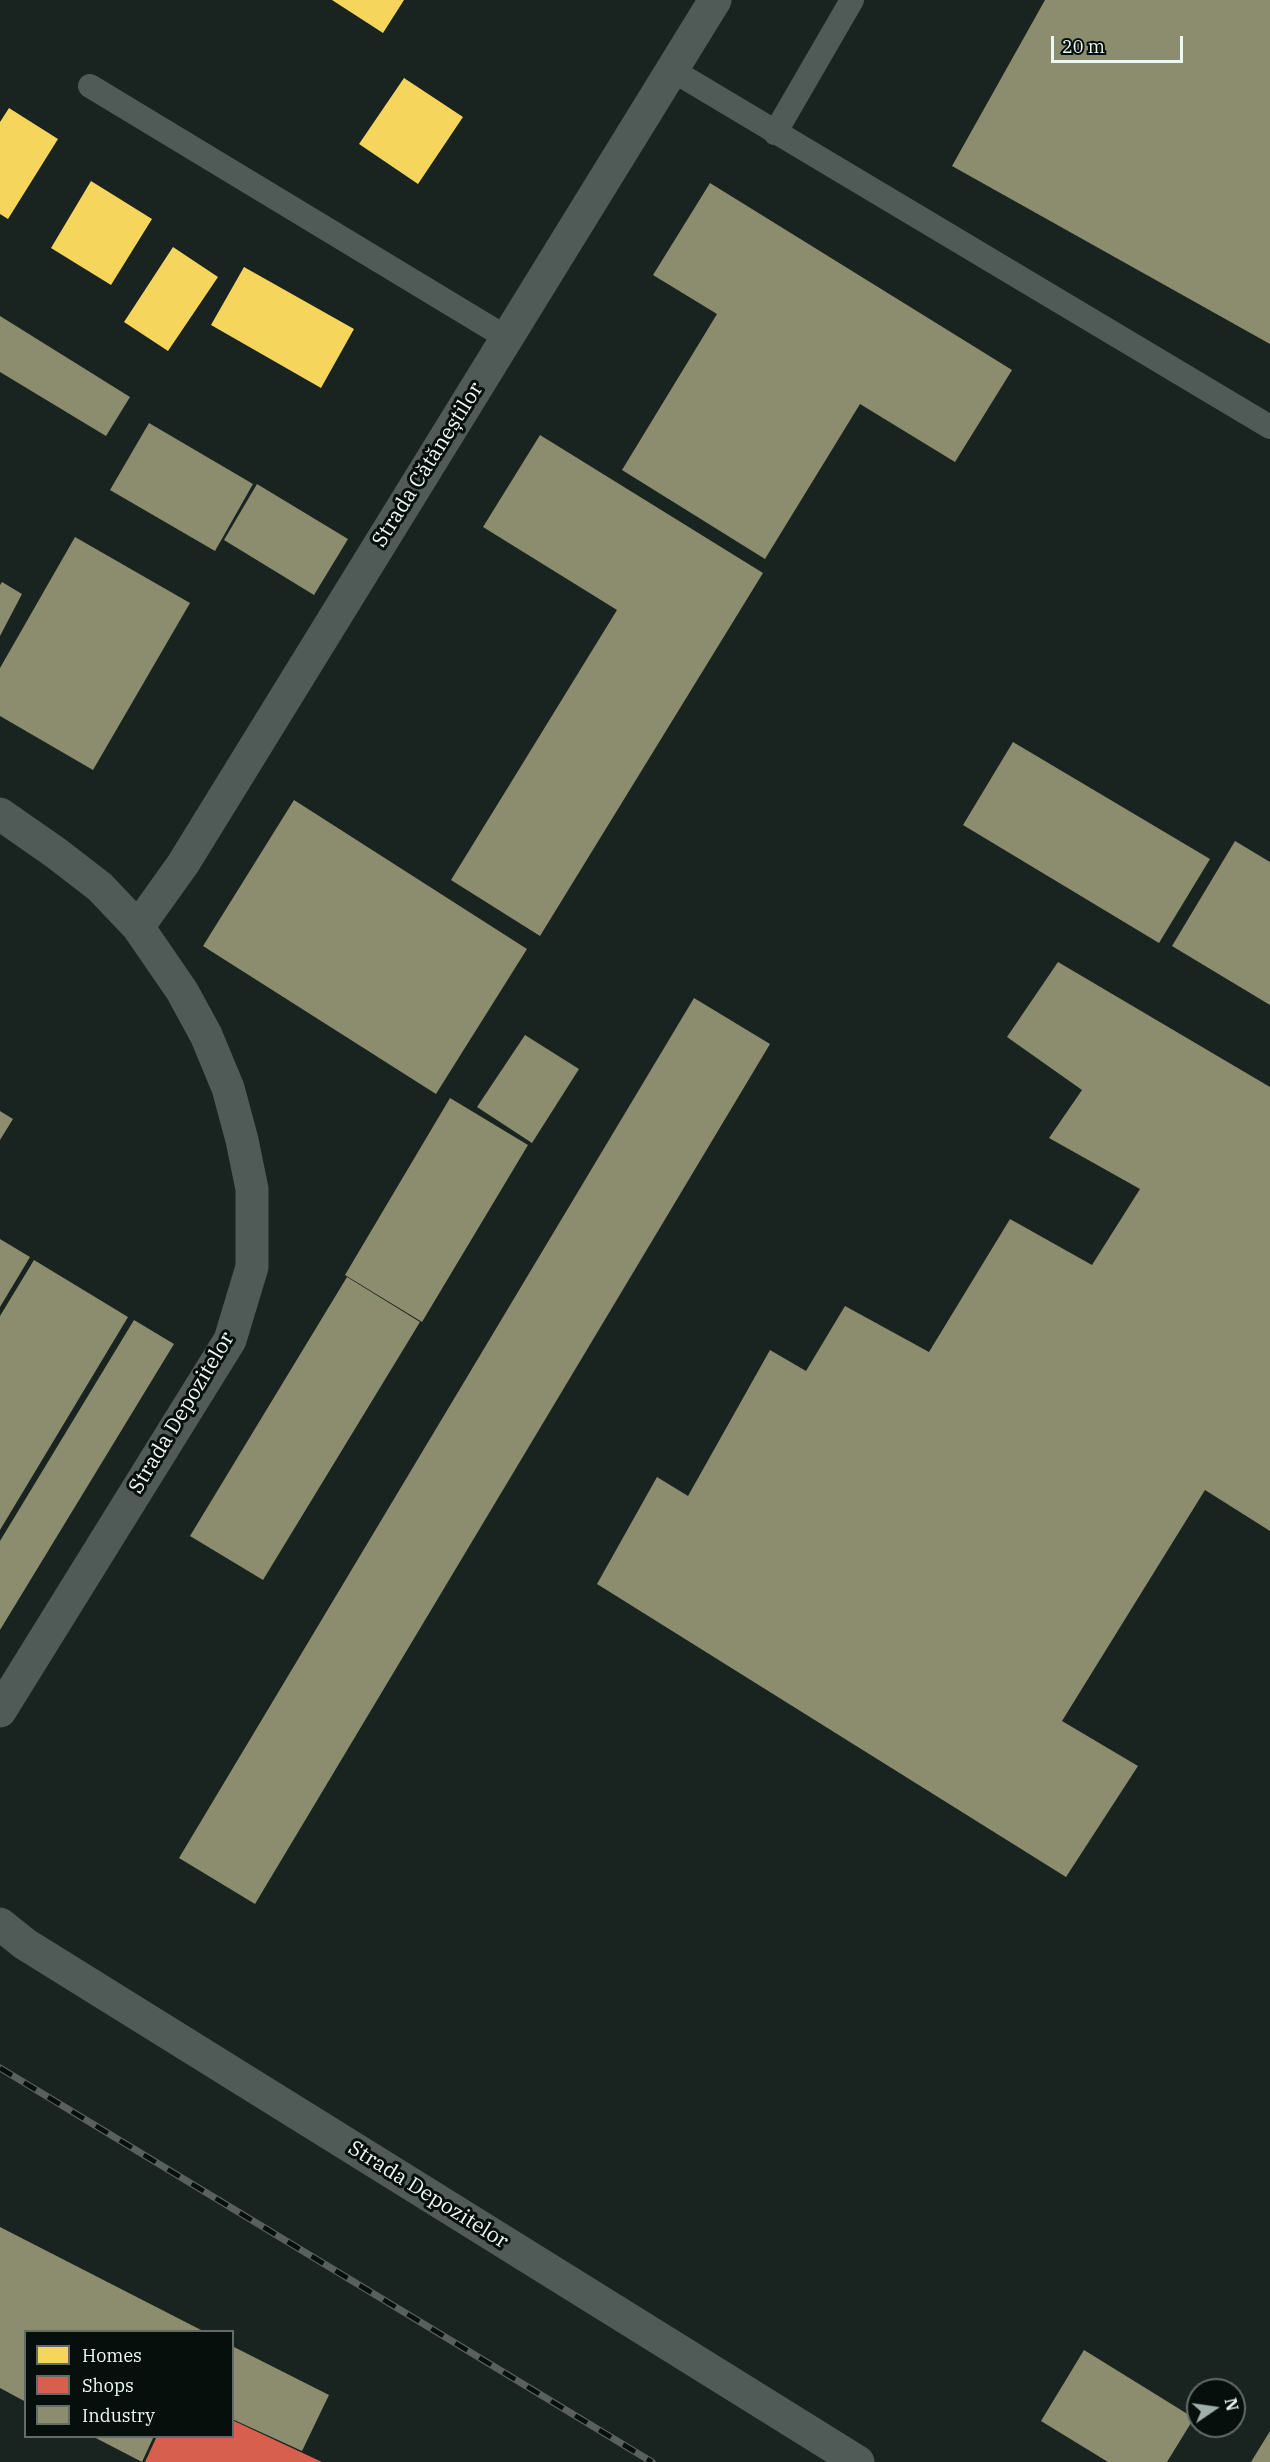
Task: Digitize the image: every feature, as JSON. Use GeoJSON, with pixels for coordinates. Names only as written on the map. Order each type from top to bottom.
{"type":"FeatureCollection","features":[{"type":"Feature","properties":{"kind":"street","name":"Strada Cătăneștilor"},"geometry":{"type":"LineString","coordinates":[[138,927],[183,864],[715,0]]}},
{"type":"Feature","properties":{"kind":"street","name":"Strada Depozitelor"},"geometry":{"type":"LineString","coordinates":[[0,814],[56,852],[100,887],[138,927],[182,991],[206,1035],[228,1088],[252,1189],[252,1267],[230,1340],[0,1711]]}},
{"type":"Feature","properties":{"kind":"street","name":"Strada Depozitelor"},"geometry":{"type":"LineString","coordinates":[[0,1924],[35,1950],[858,2462]]}},
{"type":"Feature","properties":{"kind":"lane"},"geometry":{"type":"LineString","coordinates":[[776,133],[852,0]]}},
{"type":"Feature","properties":{"kind":"lane"},"geometry":{"type":"LineString","coordinates":[[672,70],[1270,427]]}},
{"type":"Feature","properties":{"kind":"lane"},"geometry":{"type":"LineString","coordinates":[[90,86],[507,338]]}},
{"type":"Feature","properties":{"kind":"building: Homes"},"geometry":{"type":"Polygon","coordinates":[[[332,0],[404,0],[383,33],[332,0]]]}},
{"type":"Feature","properties":{"kind":"building: Homes"},"geometry":{"type":"Polygon","coordinates":[[[404,78],[463,117],[418,184],[359,144],[404,78]]]}},
{"type":"Feature","properties":{"kind":"building: Homes"},"geometry":{"type":"Polygon","coordinates":[[[9,108],[58,139],[8,219],[0,214],[0,122],[9,108]]]}},
{"type":"Feature","properties":{"kind":"building: Homes"},"geometry":{"type":"Polygon","coordinates":[[[91,181],[152,219],[111,285],[51,248],[91,181]]]}},
{"type":"Feature","properties":{"kind":"building: Homes"},"geometry":{"type":"Polygon","coordinates":[[[173,247],[218,277],[168,351],[124,322],[173,247]]]}},
{"type":"Feature","properties":{"kind":"building: Homes"},"geometry":{"type":"Polygon","coordinates":[[[244,267],[354,329],[321,388],[211,325],[244,267]]]}},
{"type":"Feature","properties":{"kind":"building: Shops"},"geometry":{"type":"Polygon","coordinates":[[[234,2421],[322,2462],[145,2462],[156,2438],[234,2438],[234,2421]]]}},
{"type":"Feature","properties":{"kind":"building: Industry"},"geometry":{"type":"Polygon","coordinates":[[[1045,0],[1270,0],[1270,344],[952,166],[1045,0]]]}},
{"type":"Feature","properties":{"kind":"building: Industry"},"geometry":{"type":"Polygon","coordinates":[[[710,183],[1012,370],[955,462],[860,404],[765,559],[622,470],[717,314],[653,275],[710,183]]]}},
{"type":"Feature","properties":{"kind":"building: Industry"},"geometry":{"type":"Polygon","coordinates":[[[0,316],[130,397],[106,436],[0,372],[0,316]]]}},
{"type":"Feature","properties":{"kind":"building: Industry"},"geometry":{"type":"Polygon","coordinates":[[[149,423],[253,484],[215,551],[110,490],[149,423]]]}},
{"type":"Feature","properties":{"kind":"building: Industry"},"geometry":{"type":"Polygon","coordinates":[[[540,435],[763,573],[540,936],[451,880],[617,610],[483,527],[540,435]]]}},
{"type":"Feature","properties":{"kind":"building: Industry"},"geometry":{"type":"Polygon","coordinates":[[[257,484],[348,539],[314,595],[224,540],[257,484]]]}},
{"type":"Feature","properties":{"kind":"building: Industry"},"geometry":{"type":"Polygon","coordinates":[[[75,537],[190,603],[93,770],[0,716],[0,668],[75,537]]]}},
{"type":"Feature","properties":{"kind":"building: Industry"},"geometry":{"type":"Polygon","coordinates":[[[2,582],[22,594],[0,636],[0,585],[2,582]]]}},
{"type":"Feature","properties":{"kind":"building: Industry"},"geometry":{"type":"Polygon","coordinates":[[[1013,742],[1210,859],[1159,943],[963,825],[1013,742]]]}},
{"type":"Feature","properties":{"kind":"building: Industry"},"geometry":{"type":"Polygon","coordinates":[[[294,800],[527,949],[436,1094],[203,946],[294,800]]]}},
{"type":"Feature","properties":{"kind":"building: Industry"},"geometry":{"type":"Polygon","coordinates":[[[1235,841],[1270,862],[1270,1005],[1172,946],[1235,841]]]}},
{"type":"Feature","properties":{"kind":"building: Industry"},"geometry":{"type":"Polygon","coordinates":[[[1058,962],[1270,1087],[1270,1531],[1205,1490],[1062,1721],[1138,1766],[1066,1877],[597,1584],[657,1477],[688,1496],[770,1350],[806,1371],[845,1306],[929,1352],[1010,1219],[1092,1265],[1140,1189],[1049,1138],[1082,1090],[1007,1037],[1058,962]]]}},
{"type":"Feature","properties":{"kind":"building: Industry"},"geometry":{"type":"Polygon","coordinates":[[[694,998],[770,1044],[255,1904],[179,1858],[694,998]]]}},
{"type":"Feature","properties":{"kind":"building: Industry"},"geometry":{"type":"Polygon","coordinates":[[[525,1035],[579,1069],[532,1143],[477,1107],[525,1035]]]}},
{"type":"Feature","properties":{"kind":"building: Industry"},"geometry":{"type":"Polygon","coordinates":[[[450,1098],[528,1145],[422,1322],[345,1275],[450,1098]]]}},
{"type":"Feature","properties":{"kind":"building: Industry"},"geometry":{"type":"Polygon","coordinates":[[[0,1111],[13,1119],[0,1140],[0,1111]]]}},
{"type":"Feature","properties":{"kind":"building: Industry"},"geometry":{"type":"Polygon","coordinates":[[[0,1239],[30,1257],[0,1307],[0,1239]]]}},
{"type":"Feature","properties":{"kind":"building: Industry"},"geometry":{"type":"Polygon","coordinates":[[[34,1260],[128,1317],[0,1530],[0,1316],[34,1260]]]}},
{"type":"Feature","properties":{"kind":"building: Industry"},"geometry":{"type":"Polygon","coordinates":[[[347,1277],[420,1322],[263,1580],[190,1536],[347,1277]]]}},
{"type":"Feature","properties":{"kind":"building: Industry"},"geometry":{"type":"Polygon","coordinates":[[[134,1320],[174,1344],[0,1630],[0,1541],[134,1320]]]}},
{"type":"Feature","properties":{"kind":"building: Industry"},"geometry":{"type":"Polygon","coordinates":[[[0,2227],[201,2330],[24,2330],[24,2401],[0,2388],[0,2227]]]}},
{"type":"Feature","properties":{"kind":"building: Industry"},"geometry":{"type":"Polygon","coordinates":[[[234,2347],[329,2395],[302,2451],[234,2420],[234,2347]]]}},
{"type":"Feature","properties":{"kind":"building: Industry"},"geometry":{"type":"Polygon","coordinates":[[[1084,2350],[1186,2413],[1186,2431],[1167,2462],[1108,2462],[1041,2421],[1084,2350]]]}},
{"type":"Feature","properties":{"kind":"building: Industry"},"geometry":{"type":"Polygon","coordinates":[[[1270,2431],[1270,2462],[1251,2462],[1270,2431]]]}},
{"type":"Feature","properties":{"kind":"building: Industry"},"geometry":{"type":"Polygon","coordinates":[[[96,2438],[153,2438],[142,2462],[96,2438]]]}},
{"type":"Feature","properties":{"kind":"railway"},"geometry":{"type":"LineString","coordinates":[[0,2068],[652,2462]]}}]}
